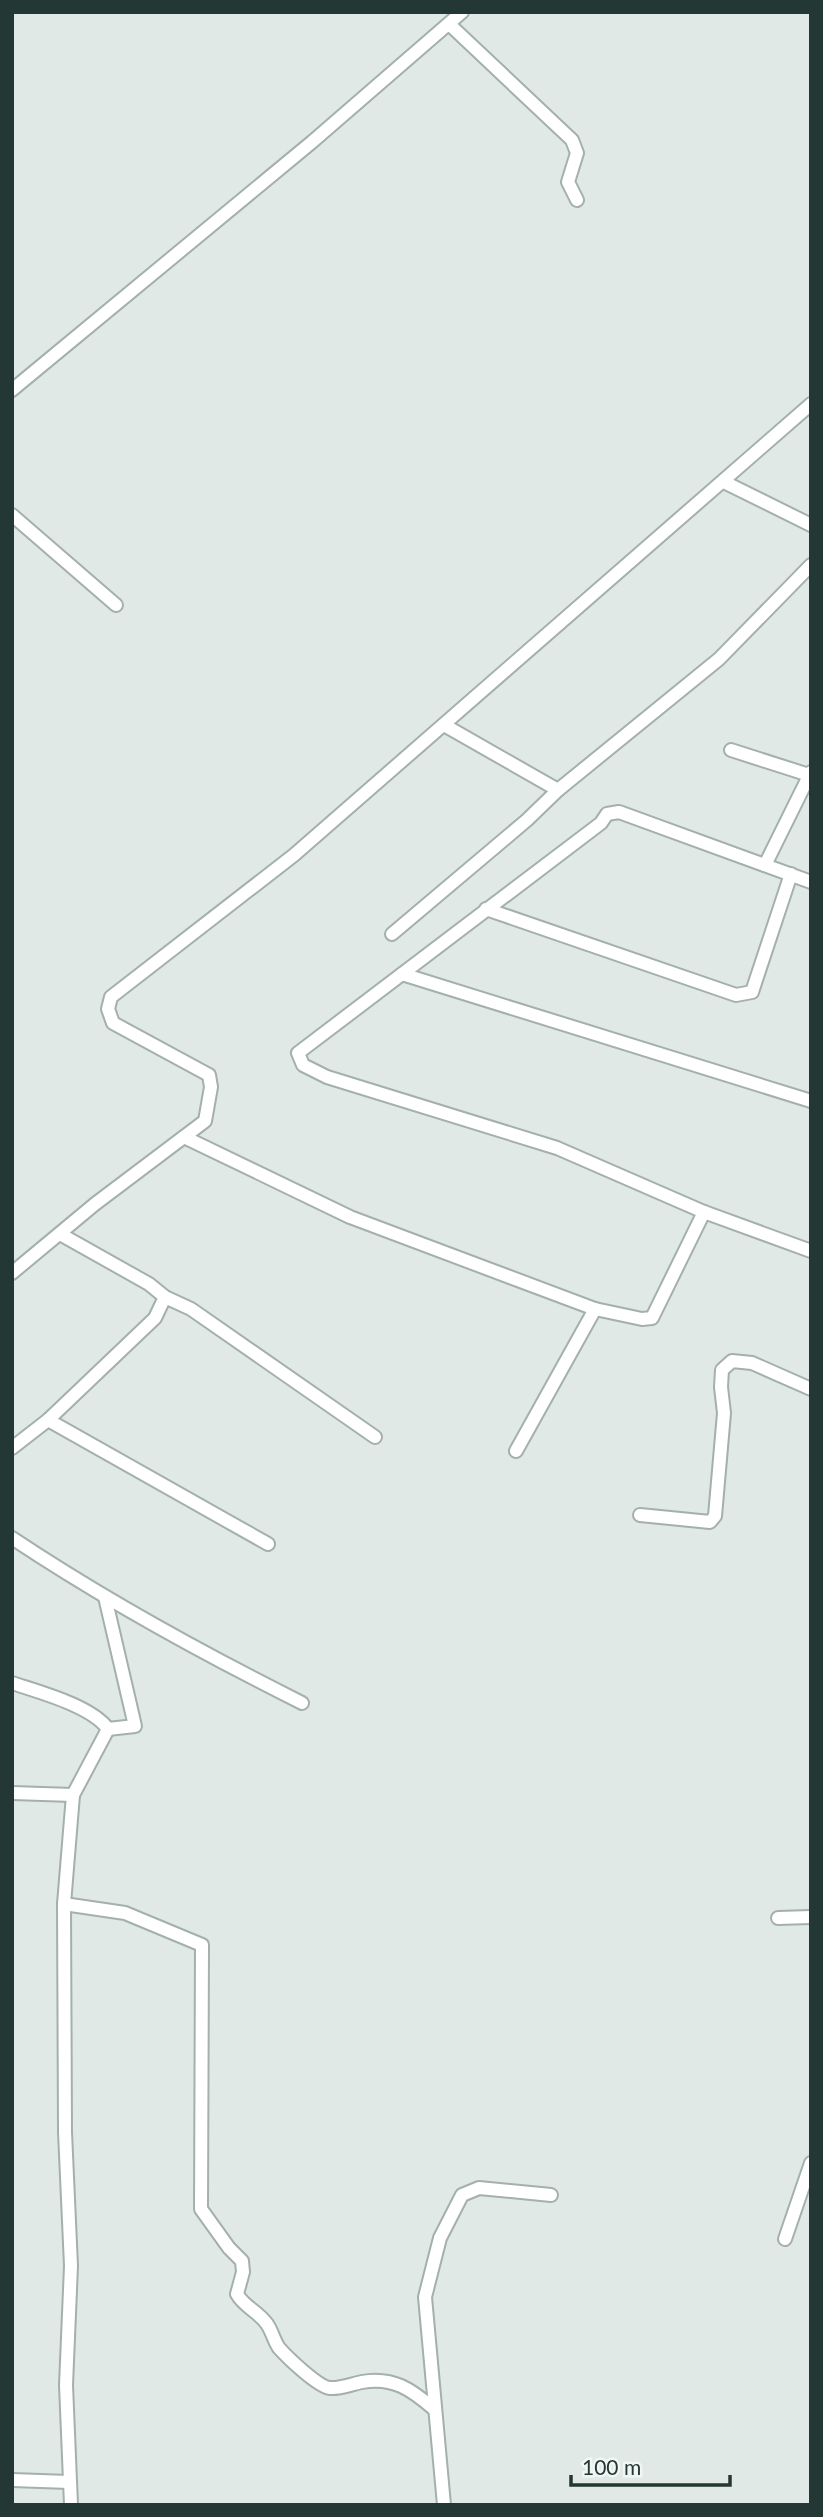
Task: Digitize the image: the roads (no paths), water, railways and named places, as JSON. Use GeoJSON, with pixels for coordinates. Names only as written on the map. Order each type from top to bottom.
{"type":"FeatureCollection","features":[{"type":"Feature","properties":{"kind":"street"},"geometry":{"type":"LineString","coordinates":[[12,390],[312,142],[462,12]]}},
{"type":"Feature","properties":{"kind":"street"},"geometry":{"type":"LineString","coordinates":[[449,24],[572,140],[577,153],[568,182],[577,200]]}},
{"type":"Feature","properties":{"kind":"street"},"geometry":{"type":"LineString","coordinates":[[12,1273],[205,1121],[211,1087],[209,1075],[113,1023],[108,1009],[111,997],[293,855],[811,404]]}},
{"type":"Feature","properties":{"kind":"street"},"geometry":{"type":"LineString","coordinates":[[724,482],[811,525]]}},
{"type":"Feature","properties":{"kind":"street"},"geometry":{"type":"LineString","coordinates":[[12,515],[116,605]]}},
{"type":"Feature","properties":{"kind":"street"},"geometry":{"type":"LineString","coordinates":[[392,934],[527,820],[558,790],[719,659],[811,565]]}},
{"type":"Feature","properties":{"kind":"street"},"geometry":{"type":"LineString","coordinates":[[444,725],[558,790]]}},
{"type":"Feature","properties":{"kind":"street"},"geometry":{"type":"LineString","coordinates":[[731,750],[810,774],[765,865]]}},
{"type":"Feature","properties":{"kind":"street"},"geometry":{"type":"LineString","coordinates":[[811,882],[619,812],[607,814],[601,823],[298,1053],[303,1065],[327,1077],[557,1147],[704,1212],[811,1251]]}},
{"type":"Feature","properties":{"kind":"street"},"geometry":{"type":"LineString","coordinates":[[486,909],[736,995],[752,992],[791,874]]}},
{"type":"Feature","properties":{"kind":"street"},"geometry":{"type":"LineString","coordinates":[[402,974],[811,1101]]}},
{"type":"Feature","properties":{"kind":"street"},"geometry":{"type":"LineString","coordinates":[[184,1137],[351,1217],[594,1309],[642,1319],[652,1318],[704,1212]]}},
{"type":"Feature","properties":{"kind":"street"},"geometry":{"type":"LineString","coordinates":[[60,1234],[149,1284],[165,1297],[191,1309],[375,1437]]}},
{"type":"Feature","properties":{"kind":"street"},"geometry":{"type":"LineString","coordinates":[[12,1448],[48,1420],[155,1318],[165,1297]]}},
{"type":"Feature","properties":{"kind":"street"},"geometry":{"type":"LineString","coordinates":[[516,1451],[594,1309]]}},
{"type":"Feature","properties":{"kind":"street"},"geometry":{"type":"LineString","coordinates":[[640,1515],[710,1522],[715,1516],[724,1413],[720,1387],[723,1370],[732,1361],[752,1363],[811,1389]]}},
{"type":"Feature","properties":{"kind":"street"},"geometry":{"type":"LineString","coordinates":[[48,1420],[268,1544]]}},
{"type":"Feature","properties":{"kind":"street"},"geometry":{"type":"LineString","coordinates":[[12,1538],[199,1652],[302,1703]]}},
{"type":"Feature","properties":{"kind":"street"},"geometry":{"type":"LineString","coordinates":[[105,1597],[135,1726],[108,1729]]}},
{"type":"Feature","properties":{"kind":"street"},"geometry":{"type":"LineString","coordinates":[[12,1683],[53,1697],[102,1720],[108,1729]]}},
{"type":"Feature","properties":{"kind":"street"},"geometry":{"type":"LineString","coordinates":[[71,2505],[66,2385],[71,2266],[65,2132],[64,1904],[73,1795],[108,1729]]}},
{"type":"Feature","properties":{"kind":"street"},"geometry":{"type":"LineString","coordinates":[[12,1793],[73,1795]]}},
{"type":"Feature","properties":{"kind":"street"},"geometry":{"type":"LineString","coordinates":[[64,1904],[125,1913],[202,1945],[201,2209],[229,2248],[242,2261],[243,2272],[237,2294],[242,2304],[252,2308],[268,2324],[278,2346],[290,2359],[323,2386],[330,2388],[370,2380],[388,2381],[410,2388],[434,2409]]}},
{"type":"Feature","properties":{"kind":"street"},"geometry":{"type":"LineString","coordinates":[[778,1917],[811,1917]]}},
{"type":"Feature","properties":{"kind":"street"},"geometry":{"type":"LineString","coordinates":[[785,2239],[811,2163]]}},
{"type":"Feature","properties":{"kind":"street"},"geometry":{"type":"LineString","coordinates":[[444,2505],[425,2297],[440,2238],[463,2195],[478,2188],[551,2195]]}},
{"type":"Feature","properties":{"kind":"street"},"geometry":{"type":"LineString","coordinates":[[12,2480],[69,2482]]}}]}
